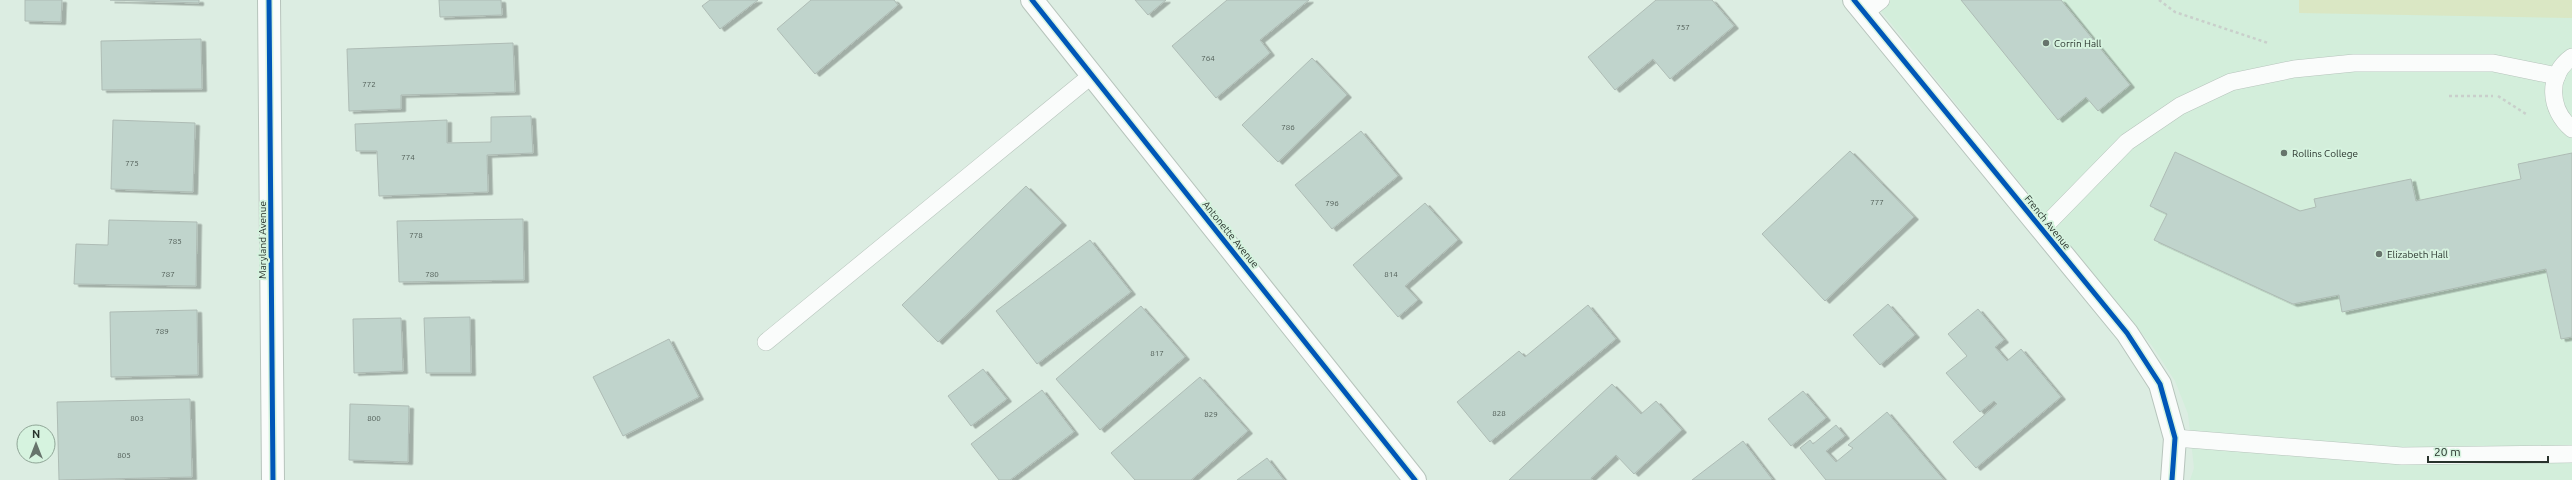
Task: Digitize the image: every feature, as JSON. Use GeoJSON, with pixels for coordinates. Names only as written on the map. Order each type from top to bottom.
{"type":"FeatureCollection","features":[{"type":"Feature","properties":{"kind":"street","name":"Maryland Avenue"},"geometry":{"type":"LineString","coordinates":[[269,0],[273,480]]}},
{"type":"Feature","properties":{"kind":"street","name":"Antonette Avenue"},"geometry":{"type":"LineString","coordinates":[[1032,0],[1415,480]]}},
{"type":"Feature","properties":{"kind":"street","name":"French Avenue"},"geometry":{"type":"LineString","coordinates":[[1866,4],[2042,229],[2127,333],[2160,384],[2176,438],[2172,480]]}},
{"type":"Feature","properties":{"kind":"lane"},"geometry":{"type":"LineString","coordinates":[[2572,57],[2560,68],[2553,95],[2556,109],[2564,122],[2572,129]]}},
{"type":"Feature","properties":{"kind":"lane"},"geometry":{"type":"LineString","coordinates":[[2042,229],[2127,142],[2180,106],[2231,82],[2294,69],[2354,62],[2493,63],[2557,76]]}},
{"type":"Feature","properties":{"kind":"lane"},"geometry":{"type":"LineString","coordinates":[[766,342],[1092,75]]}},
{"type":"Feature","properties":{"kind":"lane"},"geometry":{"type":"LineString","coordinates":[[2176,438],[2402,456],[2572,454]]}},
{"type":"Feature","properties":{"kind":"path"},"geometry":{"type":"LineString","coordinates":[[2449,96],[2497,96],[2530,117]]}},
{"type":"Feature","properties":{"kind":"shaded area","name":"Rollins College"},"geometry":{"type":"Polygon","coordinates":[[[1872,0],[2572,0],[2572,480],[2190,480],[2194,468],[2188,414],[2175,381],[2153,347],[1872,0]]]}},
{"type":"Feature","properties":{"kind":"shaded area"},"geometry":{"type":"Polygon","coordinates":[[[2299,0],[2572,0],[2572,18],[2299,13],[2299,0]]]}},
{"type":"Feature","properties":{"kind":"building"},"geometry":{"type":"Polygon","coordinates":[[[25,0],[62,0],[61,22],[25,21],[25,0]]]}},
{"type":"Feature","properties":{"kind":"building"},"geometry":{"type":"Polygon","coordinates":[[[110,0],[199,0],[199,3],[110,0]]]}},
{"type":"Feature","properties":{"kind":"building"},"geometry":{"type":"Polygon","coordinates":[[[439,0],[501,0],[502,15],[440,17],[439,0]]]}},
{"type":"Feature","properties":{"kind":"building"},"geometry":{"type":"Polygon","coordinates":[[[710,0],[758,0],[720,29],[702,6],[710,0]]]}},
{"type":"Feature","properties":{"kind":"building"},"geometry":{"type":"Polygon","coordinates":[[[811,0],[894,0],[898,5],[815,74],[777,29],[811,0]]]}},
{"type":"Feature","properties":{"kind":"building"},"geometry":{"type":"Polygon","coordinates":[[[1135,0],[1166,0],[1148,15],[1135,0]]]}},
{"type":"Feature","properties":{"kind":"building"},"geometry":{"type":"Polygon","coordinates":[[[1227,0],[1309,0],[1260,40],[1270,53],[1216,98],[1172,46],[1227,0]]]}},
{"type":"Feature","properties":{"kind":"building"},"geometry":{"type":"Polygon","coordinates":[[[1656,0],[1712,0],[1734,26],[1670,79],[1653,59],[1615,90],[1588,57],[1656,0]]]}},
{"type":"Feature","properties":{"kind":"building","name":"Corrin Hall"},"geometry":{"type":"Polygon","coordinates":[[[1961,0],[2061,0],[2130,85],[2098,111],[2086,97],[2058,120],[1961,0]]]}},
{"type":"Feature","properties":{"kind":"building"},"geometry":{"type":"Polygon","coordinates":[[[201,39],[202,89],[102,90],[101,41],[201,39]]]}},
{"type":"Feature","properties":{"kind":"building"},"geometry":{"type":"Polygon","coordinates":[[[513,43],[515,92],[401,95],[401,109],[349,111],[347,49],[513,43]]]}},
{"type":"Feature","properties":{"kind":"building"},"geometry":{"type":"Polygon","coordinates":[[[1312,58],[1347,95],[1278,162],[1242,125],[1312,58]]]}},
{"type":"Feature","properties":{"kind":"building"},"geometry":{"type":"Polygon","coordinates":[[[531,116],[533,153],[487,155],[488,192],[379,196],[377,151],[356,151],[355,124],[447,120],[447,143],[491,142],[491,117],[531,116]]]}},
{"type":"Feature","properties":{"kind":"building"},"geometry":{"type":"Polygon","coordinates":[[[113,120],[195,123],[193,192],[111,189],[113,120]]]}},
{"type":"Feature","properties":{"kind":"building"},"geometry":{"type":"Polygon","coordinates":[[[1361,131],[1398,176],[1332,229],[1295,185],[1361,131]]]}},
{"type":"Feature","properties":{"kind":"building"},"geometry":{"type":"Polygon","coordinates":[[[1850,151],[1914,217],[1825,301],[1762,234],[1850,151]]]}},
{"type":"Feature","properties":{"kind":"building","name":"Elizabeth Hall"},"geometry":{"type":"Polygon","coordinates":[[[2175,152],[2300,211],[2316,207],[2314,199],[2411,179],[2416,201],[2521,179],[2518,164],[2572,153],[2572,337],[2561,339],[2546,269],[2342,312],[2339,295],[2293,304],[2154,240],[2167,214],[2150,206],[2175,152]]]}},
{"type":"Feature","properties":{"kind":"building"},"geometry":{"type":"Polygon","coordinates":[[[1026,186],[1062,223],[938,342],[902,305],[1026,186]]]}},
{"type":"Feature","properties":{"kind":"building"},"geometry":{"type":"Polygon","coordinates":[[[1425,203],[1458,240],[1405,286],[1418,300],[1398,317],[1353,265],[1425,203]]]}},
{"type":"Feature","properties":{"kind":"building"},"geometry":{"type":"Polygon","coordinates":[[[523,219],[524,280],[399,282],[397,221],[523,219]]]}},
{"type":"Feature","properties":{"kind":"building"},"geometry":{"type":"Polygon","coordinates":[[[109,220],[197,222],[196,286],[74,284],[76,244],[108,245],[109,220]]]}},
{"type":"Feature","properties":{"kind":"building"},"geometry":{"type":"Polygon","coordinates":[[[1090,240],[1131,292],[1037,364],[996,311],[1090,240]]]}},
{"type":"Feature","properties":{"kind":"building"},"geometry":{"type":"Polygon","coordinates":[[[1888,304],[1915,335],[1880,365],[1853,335],[1888,304]]]}},
{"type":"Feature","properties":{"kind":"building"},"geometry":{"type":"Polygon","coordinates":[[[1588,305],[1616,339],[1490,442],[1457,402],[1519,351],[1525,357],[1588,305]]]}},
{"type":"Feature","properties":{"kind":"building"},"geometry":{"type":"Polygon","coordinates":[[[1141,306],[1185,357],[1100,430],[1056,379],[1141,306]]]}},
{"type":"Feature","properties":{"kind":"building"},"geometry":{"type":"Polygon","coordinates":[[[1978,309],[2004,340],[1995,347],[2007,361],[2021,349],[2061,397],[1976,468],[1953,442],[1997,404],[1994,401],[1980,412],[1946,373],[1967,356],[1948,334],[1978,309]]]}},
{"type":"Feature","properties":{"kind":"building"},"geometry":{"type":"Polygon","coordinates":[[[197,310],[198,375],[111,377],[110,312],[197,310]]]}},
{"type":"Feature","properties":{"kind":"building"},"geometry":{"type":"Polygon","coordinates":[[[470,317],[471,373],[426,373],[424,318],[470,317]]]}},
{"type":"Feature","properties":{"kind":"building"},"geometry":{"type":"Polygon","coordinates":[[[401,318],[403,371],[354,373],[353,319],[401,318]]]}},
{"type":"Feature","properties":{"kind":"building"},"geometry":{"type":"Polygon","coordinates":[[[669,339],[699,397],[623,436],[593,377],[669,339]]]}},
{"type":"Feature","properties":{"kind":"building"},"geometry":{"type":"Polygon","coordinates":[[[983,369],[1007,399],[971,426],[948,396],[983,369]]]}},
{"type":"Feature","properties":{"kind":"building"},"geometry":{"type":"Polygon","coordinates":[[[1200,377],[1248,431],[1191,480],[1135,480],[1111,453],[1200,377]]]}},
{"type":"Feature","properties":{"kind":"building"},"geometry":{"type":"Polygon","coordinates":[[[1612,384],[1641,414],[1656,401],[1682,430],[1634,474],[1616,455],[1591,478],[1592,480],[1509,480],[1612,384]]]}},
{"type":"Feature","properties":{"kind":"building"},"geometry":{"type":"Polygon","coordinates":[[[1042,390],[1074,432],[1010,480],[999,480],[971,444],[1042,390]]]}},
{"type":"Feature","properties":{"kind":"building"},"geometry":{"type":"Polygon","coordinates":[[[1803,391],[1826,418],[1791,446],[1768,419],[1803,391]]]}},
{"type":"Feature","properties":{"kind":"building"},"geometry":{"type":"Polygon","coordinates":[[[190,399],[192,477],[59,480],[57,402],[190,399]]]}},
{"type":"Feature","properties":{"kind":"building"},"geometry":{"type":"Polygon","coordinates":[[[350,404],[409,406],[408,462],[349,460],[350,404]]]}},
{"type":"Feature","properties":{"kind":"building"},"geometry":{"type":"Polygon","coordinates":[[[1887,412],[1944,480],[1826,480],[1800,448],[1810,440],[1813,444],[1836,425],[1845,436],[1826,451],[1836,462],[1853,448],[1848,445],[1887,412]]]}},
{"type":"Feature","properties":{"kind":"building"},"geometry":{"type":"Polygon","coordinates":[[[1743,441],[1772,479],[1771,480],[1692,480],[1743,441]]]}},
{"type":"Feature","properties":{"kind":"building"},"geometry":{"type":"Polygon","coordinates":[[[1267,458],[1284,480],[1237,480],[1267,458]]]}},
{"type":"Feature","properties":{"kind":"cycle path"},"geometry":{"type":"LineString","coordinates":[[269,0],[273,480]]}},
{"type":"Feature","properties":{"kind":"cycle path"},"geometry":{"type":"LineString","coordinates":[[1032,0],[1415,480]]}},
{"type":"Feature","properties":{"kind":"cycle path"},"geometry":{"type":"LineString","coordinates":[[1854,0],[2127,333],[2160,384],[2175,438],[2172,480]]}},
{"type":"Feature","properties":{"kind":"place","name":"Corrin Hall"},"geometry":{"type":"Point","coordinates":[2046,43]}},
{"type":"Feature","properties":{"kind":"place","name":"Rollins College"},"geometry":{"type":"Point","coordinates":[2284,153]}},
{"type":"Feature","properties":{"kind":"place","name":"Elizabeth Hall"},"geometry":{"type":"Point","coordinates":[2379,254]}}]}
